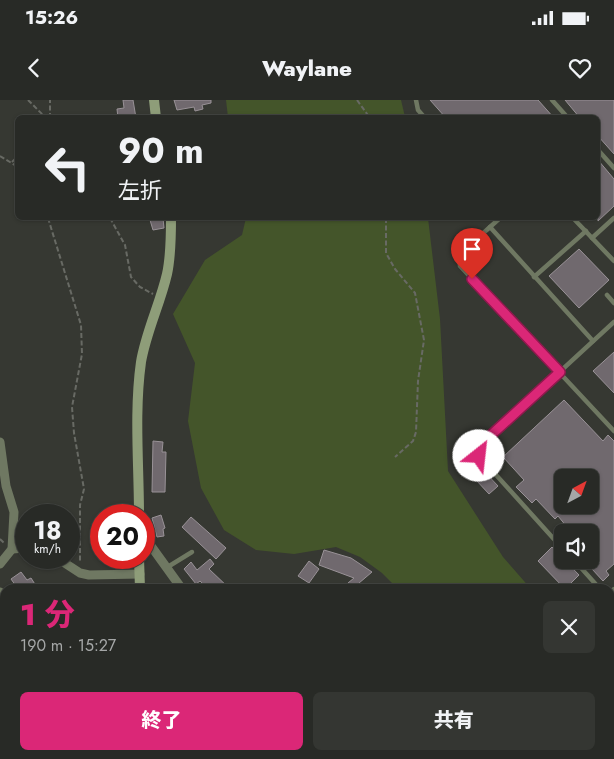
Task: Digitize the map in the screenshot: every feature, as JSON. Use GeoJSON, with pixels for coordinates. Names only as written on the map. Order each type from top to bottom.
{"type":"FeatureCollection","features":[{"type":"Feature","properties":{"kind":"street"},"geometry":{"type":"LineString","coordinates":[[154,100],[156,115]]}},
{"type":"Feature","properties":{"kind":"street"},"geometry":{"type":"LineString","coordinates":[[139,504],[140,379],[145,342],[160,297],[169,260],[171,220]]}},
{"type":"Feature","properties":{"kind":"street"},"geometry":{"type":"LineString","coordinates":[[0,442],[6,486],[14,512],[12,549],[0,564]]}},
{"type":"Feature","properties":{"kind":"street"},"geometry":{"type":"LineString","coordinates":[[155,552],[178,584]]}},
{"type":"Feature","properties":{"kind":"street"},"geometry":{"type":"LineString","coordinates":[[74,569],[89,576],[140,574]]}},
{"type":"Feature","properties":{"kind":"street"},"geometry":{"type":"LineString","coordinates":[[140,569],[140,584]]}},
{"type":"Feature","properties":{"kind":"lane"},"geometry":{"type":"LineString","coordinates":[[416,100],[418,110],[422,115]]}},
{"type":"Feature","properties":{"kind":"lane"},"geometry":{"type":"LineString","coordinates":[[552,100],[565,115]]}},
{"type":"Feature","properties":{"kind":"lane"},"geometry":{"type":"LineString","coordinates":[[600,152],[614,168]]}},
{"type":"Feature","properties":{"kind":"lane"},"geometry":{"type":"LineString","coordinates":[[592,238],[614,218]]}},
{"type":"Feature","properties":{"kind":"lane"},"geometry":{"type":"LineString","coordinates":[[498,220],[459,255],[460,266],[614,431]]}},
{"type":"Feature","properties":{"kind":"lane"},"geometry":{"type":"LineString","coordinates":[[575,220],[614,261]]}},
{"type":"Feature","properties":{"kind":"lane"},"geometry":{"type":"LineString","coordinates":[[490,227],[593,342]]}},
{"type":"Feature","properties":{"kind":"lane"},"geometry":{"type":"LineString","coordinates":[[534,277],[586,231]]}},
{"type":"Feature","properties":{"kind":"lane"},"geometry":{"type":"LineString","coordinates":[[607,295],[614,303]]}},
{"type":"Feature","properties":{"kind":"lane"},"geometry":{"type":"LineString","coordinates":[[554,539],[479,456],[478,447],[614,322]]}},
{"type":"Feature","properties":{"kind":"lane"},"geometry":{"type":"LineString","coordinates":[[166,568],[192,552]]}},
{"type":"Feature","properties":{"kind":"lane"},"geometry":{"type":"LineString","coordinates":[[582,569],[596,584]]}},
{"type":"Feature","properties":{"kind":"path"},"geometry":{"type":"LineString","coordinates":[[28,100],[43,115]]}},
{"type":"Feature","properties":{"kind":"path"},"geometry":{"type":"LineString","coordinates":[[50,100],[50,115]]}},
{"type":"Feature","properties":{"kind":"path"},"geometry":{"type":"LineString","coordinates":[[357,100],[368,115]]}},
{"type":"Feature","properties":{"kind":"path"},"geometry":{"type":"LineString","coordinates":[[0,156],[15,164]]}},
{"type":"Feature","properties":{"kind":"path"},"geometry":{"type":"LineString","coordinates":[[12,162],[15,159]]}},
{"type":"Feature","properties":{"kind":"path"},"geometry":{"type":"LineString","coordinates":[[49,220],[80,325],[82,354],[72,407],[74,433],[84,489],[80,505],[80,573]]}},
{"type":"Feature","properties":{"kind":"path"},"geometry":{"type":"LineString","coordinates":[[111,220],[125,245],[130,278],[140,287],[160,297]]}},
{"type":"Feature","properties":{"kind":"path"},"geometry":{"type":"LineString","coordinates":[[386,220],[386,253],[395,269],[415,293],[424,340],[418,381],[416,432],[413,441],[395,457]]}},
{"type":"Feature","properties":{"kind":"green space"},"geometry":{"type":"Polygon","coordinates":[[[226,100],[401,100],[405,115],[228,115],[226,100]]]}},
{"type":"Feature","properties":{"kind":"green space"},"geometry":{"type":"Polygon","coordinates":[[[246,220],[428,220],[440,319],[448,471],[503,557],[527,584],[393,584],[382,573],[360,557],[336,547],[294,554],[256,550],[224,530],[201,488],[188,421],[195,363],[173,314],[205,260],[242,235],[246,220]]]}},
{"type":"Feature","properties":{"kind":"building"},"geometry":{"type":"Polygon","coordinates":[[[123,100],[133,100],[136,115],[118,115],[117,109],[124,108],[123,100]]]}},
{"type":"Feature","properties":{"kind":"building"},"geometry":{"type":"Polygon","coordinates":[[[174,100],[211,100],[211,103],[202,105],[203,109],[195,111],[194,107],[177,110],[174,100]]]}},
{"type":"Feature","properties":{"kind":"building"},"geometry":{"type":"Polygon","coordinates":[[[430,100],[538,100],[551,115],[443,115],[430,100]]]}},
{"type":"Feature","properties":{"kind":"building"},"geometry":{"type":"Polygon","coordinates":[[[565,100],[614,100],[614,154],[600,138],[600,115],[578,115],[565,100]]]}},
{"type":"Feature","properties":{"kind":"building"},"geometry":{"type":"Polygon","coordinates":[[[600,162],[614,179],[614,206],[600,219],[600,162]]]}},
{"type":"Feature","properties":{"kind":"building"},"geometry":{"type":"Polygon","coordinates":[[[150,220],[163,220],[164,228],[153,230],[150,220]]]}},
{"type":"Feature","properties":{"kind":"building"},"geometry":{"type":"Polygon","coordinates":[[[579,249],[609,280],[579,308],[549,276],[579,249]]]}},
{"type":"Feature","properties":{"kind":"building"},"geometry":{"type":"Polygon","coordinates":[[[614,352],[614,393],[593,371],[614,352]]]}},
{"type":"Feature","properties":{"kind":"building"},"geometry":{"type":"Polygon","coordinates":[[[564,400],[603,441],[608,435],[614,441],[614,564],[606,571],[609,575],[603,581],[592,569],[599,569],[599,524],[565,524],[558,516],[555,519],[536,499],[532,503],[516,487],[524,480],[503,457],[564,400]]]}},
{"type":"Feature","properties":{"kind":"building"},"geometry":{"type":"Polygon","coordinates":[[[153,441],[163,442],[162,452],[166,452],[165,492],[152,492],[153,441]]]}},
{"type":"Feature","properties":{"kind":"building"},"geometry":{"type":"Polygon","coordinates":[[[484,471],[498,486],[489,494],[475,479],[484,471]]]}},
{"type":"Feature","properties":{"kind":"building"},"geometry":{"type":"Polygon","coordinates":[[[161,515],[165,528],[163,529],[164,536],[157,537],[155,517],[161,515]]]}},
{"type":"Feature","properties":{"kind":"building"},"geometry":{"type":"Polygon","coordinates":[[[191,517],[226,548],[216,559],[182,527],[191,517]]]}},
{"type":"Feature","properties":{"kind":"building"},"geometry":{"type":"Polygon","coordinates":[[[552,547],[554,549],[554,569],[573,569],[579,575],[570,584],[560,584],[538,561],[552,547]]]}},
{"type":"Feature","properties":{"kind":"building"},"geometry":{"type":"Polygon","coordinates":[[[324,550],[351,558],[372,572],[358,584],[349,584],[354,578],[319,565],[324,550]]]}},
{"type":"Feature","properties":{"kind":"building"},"geometry":{"type":"Polygon","coordinates":[[[210,559],[214,564],[209,569],[225,584],[203,584],[200,581],[196,584],[184,569],[191,562],[197,570],[210,559]]]}},
{"type":"Feature","properties":{"kind":"building"},"geometry":{"type":"Polygon","coordinates":[[[309,561],[319,569],[309,583],[298,576],[309,561]]]}},
{"type":"Feature","properties":{"kind":"building"},"geometry":{"type":"Polygon","coordinates":[[[21,572],[27,580],[31,578],[35,584],[14,584],[11,579],[21,572]]]}},
{"type":"Feature","properties":{"kind":"route"},"geometry":{"type":"LineString","coordinates":[[472,279],[560,372],[478,447],[479,456]]}}]}
